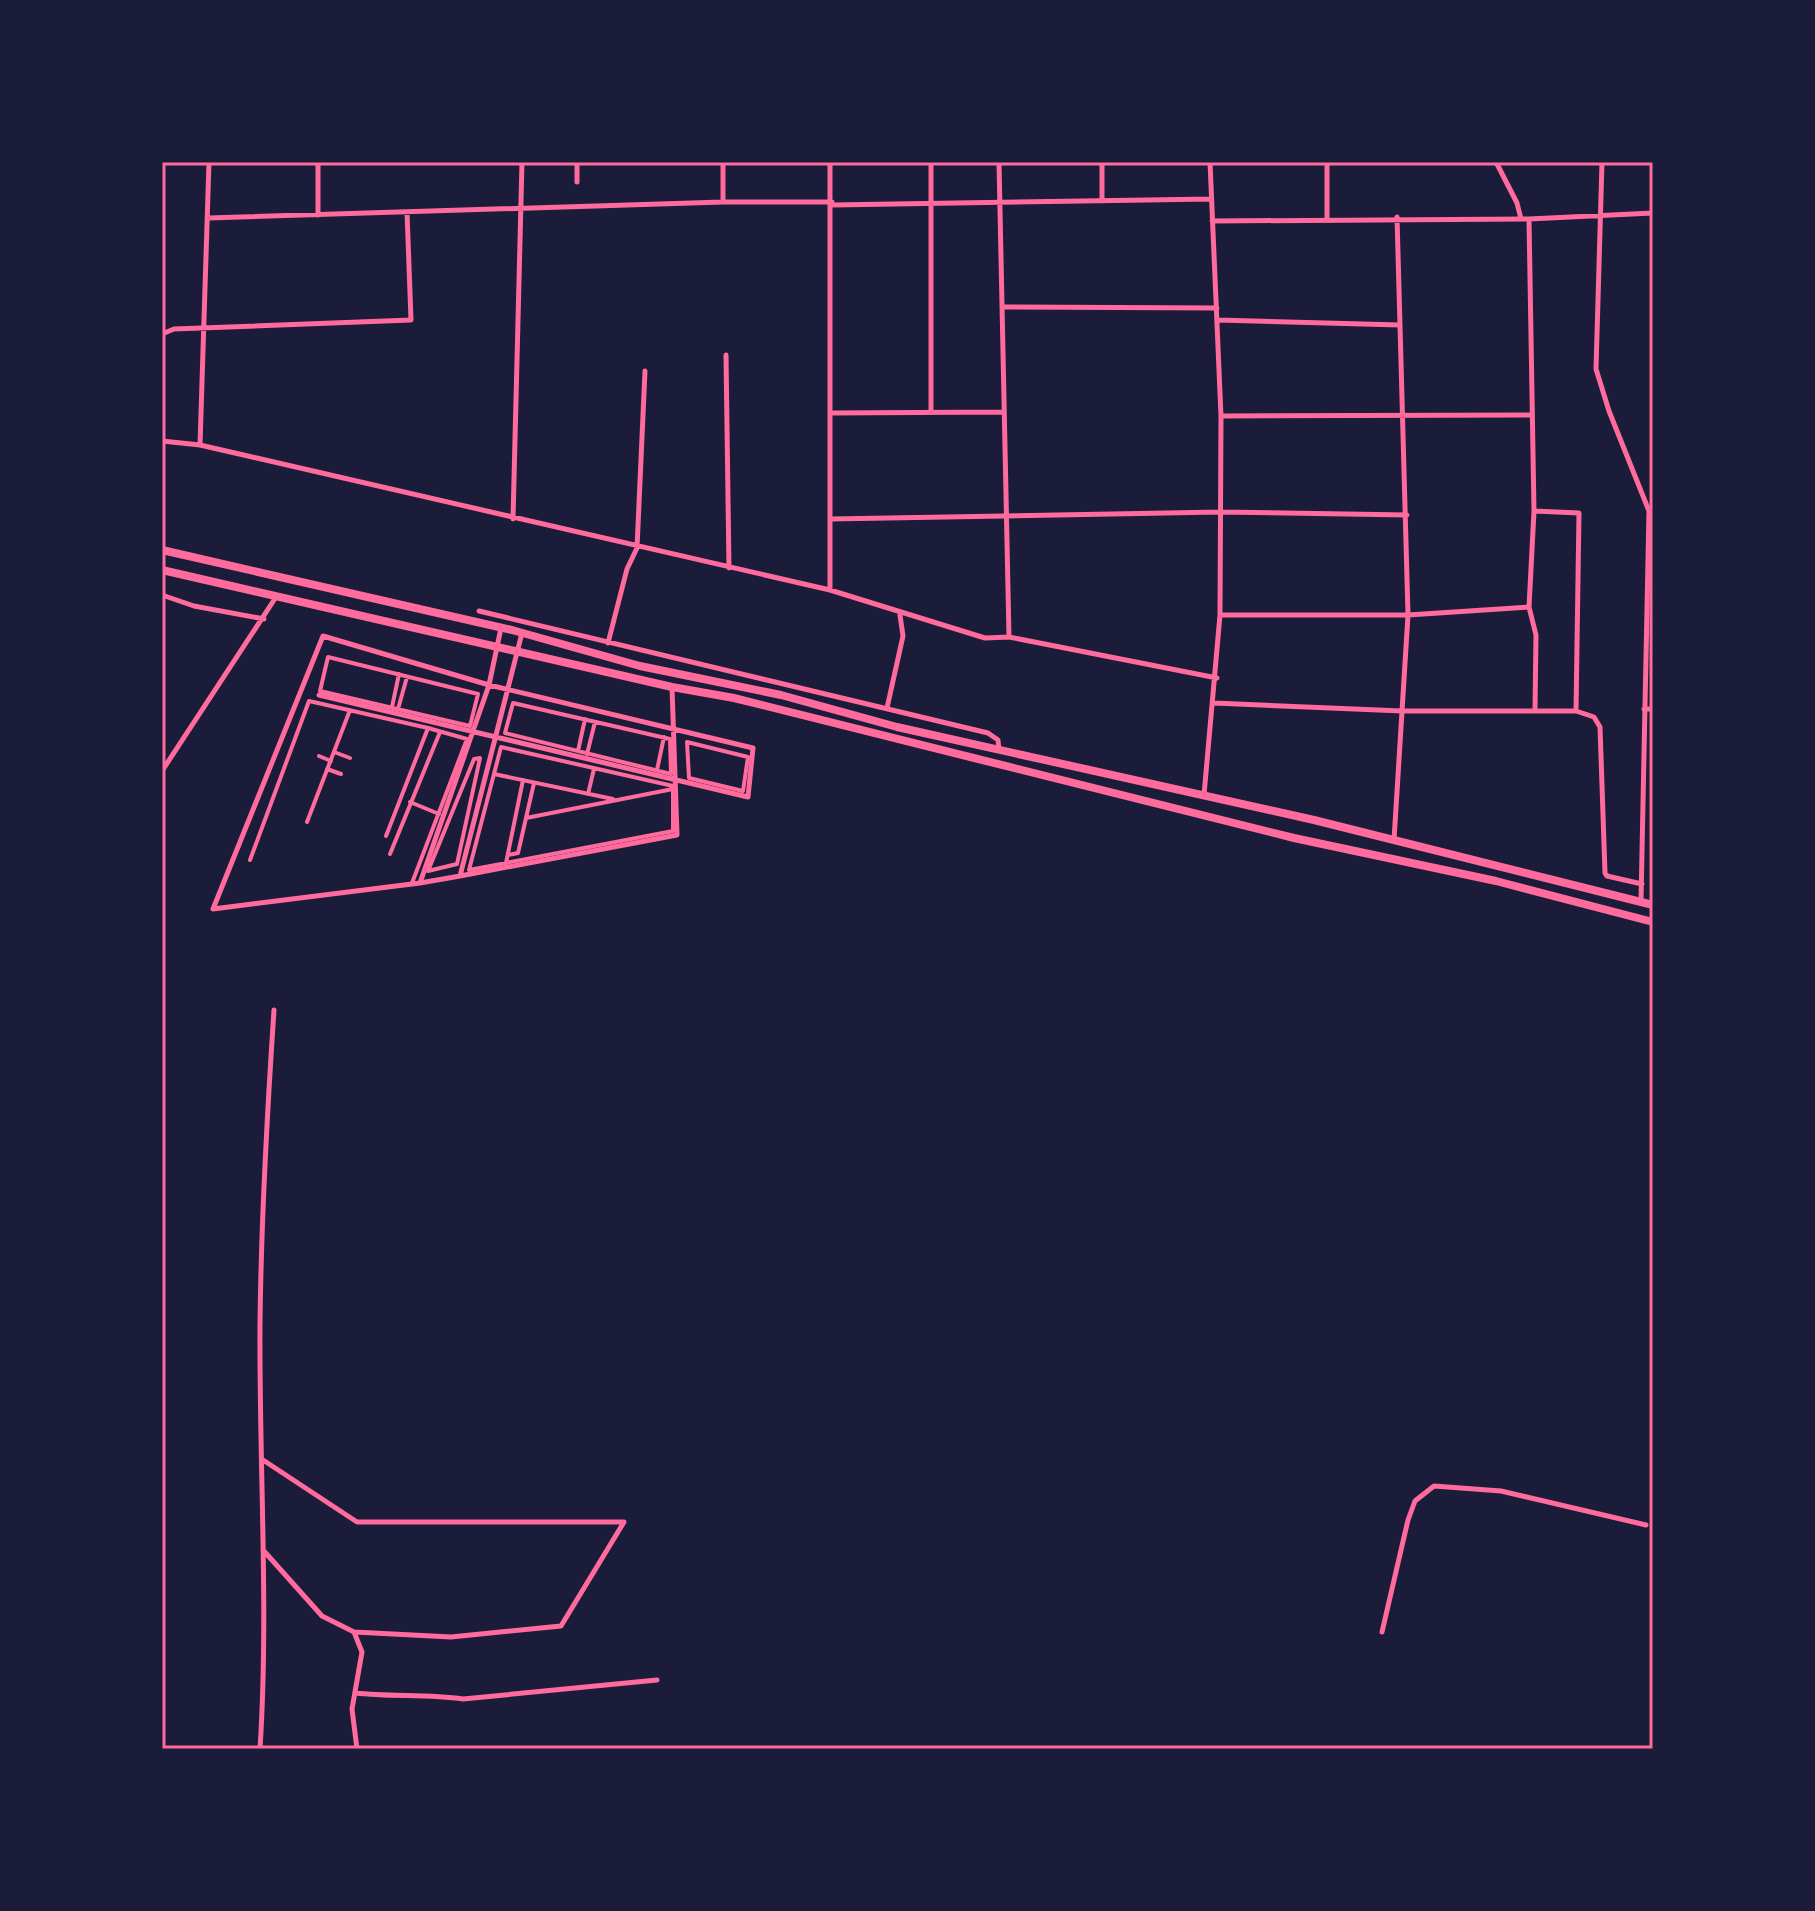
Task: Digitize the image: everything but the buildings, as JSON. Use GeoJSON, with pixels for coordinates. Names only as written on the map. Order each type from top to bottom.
{"type":"FeatureCollection","features":[{"type":"Feature","properties":{"kind":"main road"},"geometry":{"type":"LineString","coordinates":[[162,550],[501,627],[640,666],[781,695],[999,751],[1204,796],[1653,905]]}},
{"type":"Feature","properties":{"kind":"main road"},"geometry":{"type":"LineString","coordinates":[[162,570],[672,687],[749,701],[1294,838],[1496,881],[1653,922]]}},
{"type":"Feature","properties":{"kind":"street"},"geometry":{"type":"LineString","coordinates":[[200,445],[209,162]]}},
{"type":"Feature","properties":{"kind":"street"},"geometry":{"type":"LineString","coordinates":[[318,162],[318,215]]}},
{"type":"Feature","properties":{"kind":"street"},"geometry":{"type":"LineString","coordinates":[[513,519],[522,162]]}},
{"type":"Feature","properties":{"kind":"street"},"geometry":{"type":"LineString","coordinates":[[577,162],[577,182]]}},
{"type":"Feature","properties":{"kind":"street"},"geometry":{"type":"LineString","coordinates":[[723,162],[723,202]]}},
{"type":"Feature","properties":{"kind":"street"},"geometry":{"type":"LineString","coordinates":[[830,162],[830,590]]}},
{"type":"Feature","properties":{"kind":"street"},"geometry":{"type":"LineString","coordinates":[[931,162],[931,412]]}},
{"type":"Feature","properties":{"kind":"street"},"geometry":{"type":"LineString","coordinates":[[999,162],[1009,637]]}},
{"type":"Feature","properties":{"kind":"street"},"geometry":{"type":"LineString","coordinates":[[1102,162],[1102,201]]}},
{"type":"Feature","properties":{"kind":"street"},"geometry":{"type":"LineString","coordinates":[[1204,796],[1217,678],[1220,615],[1221,416],[1210,162]]}},
{"type":"Feature","properties":{"kind":"street"},"geometry":{"type":"LineString","coordinates":[[1327,162],[1327,218]]}},
{"type":"Feature","properties":{"kind":"street"},"geometry":{"type":"LineString","coordinates":[[1496,162],[1521,219]]}},
{"type":"Feature","properties":{"kind":"street"},"geometry":{"type":"LineString","coordinates":[[1602,162],[1596,369],[1609,411],[1651,511],[1641,902]]}},
{"type":"Feature","properties":{"kind":"street"},"geometry":{"type":"LineString","coordinates":[[208,218],[723,202],[931,204],[1211,199]]}},
{"type":"Feature","properties":{"kind":"street"},"geometry":{"type":"LineString","coordinates":[[162,334],[174,329],[411,320],[407,212]]}},
{"type":"Feature","properties":{"kind":"street"},"geometry":{"type":"LineString","coordinates":[[1212,221],[1397,217],[1529,219],[1653,213]]}},
{"type":"Feature","properties":{"kind":"street"},"geometry":{"type":"LineString","coordinates":[[1394,842],[1408,615],[1397,217]]}},
{"type":"Feature","properties":{"kind":"street"},"geometry":{"type":"LineString","coordinates":[[1529,219],[1534,511],[1529,607],[1536,635],[1535,709]]}},
{"type":"Feature","properties":{"kind":"street"},"geometry":{"type":"LineString","coordinates":[[1003,307],[1217,308]]}},
{"type":"Feature","properties":{"kind":"street"},"geometry":{"type":"LineString","coordinates":[[1218,320],[1400,325]]}},
{"type":"Feature","properties":{"kind":"street"},"geometry":{"type":"LineString","coordinates":[[726,355],[729,568]]}},
{"type":"Feature","properties":{"kind":"street"},"geometry":{"type":"LineString","coordinates":[[608,643],[627,569],[637,548],[645,371]]}},
{"type":"Feature","properties":{"kind":"street"},"geometry":{"type":"LineString","coordinates":[[831,413],[1004,412]]}},
{"type":"Feature","properties":{"kind":"street"},"geometry":{"type":"LineString","coordinates":[[1221,416],[1531,415]]}},
{"type":"Feature","properties":{"kind":"street"},"geometry":{"type":"LineString","coordinates":[[162,441],[200,445],[830,590],[899,614],[985,638],[1009,637],[1217,678]]}},
{"type":"Feature","properties":{"kind":"street"},"geometry":{"type":"LineString","coordinates":[[1534,511],[1579,513],[1576,711]]}},
{"type":"Feature","properties":{"kind":"street"},"geometry":{"type":"LineString","coordinates":[[830,519],[1220,512],[1407,515]]}},
{"type":"Feature","properties":{"kind":"street"},"geometry":{"type":"LineString","coordinates":[[162,595],[194,606],[264,619]]}},
{"type":"Feature","properties":{"kind":"street"},"geometry":{"type":"LineString","coordinates":[[162,771],[276,597]]}},
{"type":"Feature","properties":{"kind":"street"},"geometry":{"type":"LineString","coordinates":[[1220,615],[1408,615],[1529,607]]}},
{"type":"Feature","properties":{"kind":"street"},"geometry":{"type":"LineString","coordinates":[[479,611],[988,733],[998,740],[999,751]]}},
{"type":"Feature","properties":{"kind":"street"},"geometry":{"type":"LineString","coordinates":[[887,708],[903,636],[899,614]]}},
{"type":"Feature","properties":{"kind":"street"},"geometry":{"type":"LineString","coordinates":[[420,883],[489,685],[501,627]]}},
{"type":"Feature","properties":{"kind":"street"},"geometry":{"type":"LineString","coordinates":[[460,876],[522,633]]}},
{"type":"Feature","properties":{"kind":"street"},"geometry":{"type":"LineString","coordinates":[[319,695],[494,739],[675,781],[748,797],[753,748],[674,730],[489,685],[323,636],[213,909],[420,883],[677,835],[675,781],[674,730],[672,687]]}},
{"type":"Feature","properties":{"kind":"street"},"geometry":{"type":"LineString","coordinates":[[328,657],[399,674],[478,694],[470,726],[320,691],[328,657]]}},
{"type":"Feature","properties":{"kind":"street"},"geometry":{"type":"LineString","coordinates":[[392,707],[399,674]]}},
{"type":"Feature","properties":{"kind":"street"},"geometry":{"type":"LineString","coordinates":[[398,709],[407,677]]}},
{"type":"Feature","properties":{"kind":"street"},"geometry":{"type":"LineString","coordinates":[[250,860],[309,701],[467,739],[412,883]]}},
{"type":"Feature","properties":{"kind":"street"},"geometry":{"type":"LineString","coordinates":[[513,703],[595,722],[670,739],[671,774],[505,733],[513,703]]}},
{"type":"Feature","properties":{"kind":"street"},"geometry":{"type":"LineString","coordinates":[[1214,703],[1402,711],[1535,709],[1576,711],[1594,717],[1600,727],[1605,873],[1642,884]]}},
{"type":"Feature","properties":{"kind":"street"},"geometry":{"type":"LineString","coordinates":[[1644,709],[1653,709]]}},
{"type":"Feature","properties":{"kind":"street"},"geometry":{"type":"LineString","coordinates":[[307,822],[350,710]]}},
{"type":"Feature","properties":{"kind":"street"},"geometry":{"type":"LineString","coordinates":[[578,751],[585,719]]}},
{"type":"Feature","properties":{"kind":"street"},"geometry":{"type":"LineString","coordinates":[[587,754],[595,722]]}},
{"type":"Feature","properties":{"kind":"street"},"geometry":{"type":"LineString","coordinates":[[386,836],[428,728]]}},
{"type":"Feature","properties":{"kind":"street"},"geometry":{"type":"LineString","coordinates":[[390,854],[440,732]]}},
{"type":"Feature","properties":{"kind":"street"},"geometry":{"type":"LineString","coordinates":[[657,771],[664,737]]}},
{"type":"Feature","properties":{"kind":"street"},"geometry":{"type":"LineString","coordinates":[[687,742],[748,757],[743,791],[689,778],[687,742]]}},
{"type":"Feature","properties":{"kind":"street"},"geometry":{"type":"LineString","coordinates":[[501,747],[673,786],[673,831],[469,870],[494,774],[501,747]]}},
{"type":"Feature","properties":{"kind":"street"},"geometry":{"type":"LineString","coordinates":[[334,752],[350,758]]}},
{"type":"Feature","properties":{"kind":"street"},"geometry":{"type":"LineString","coordinates":[[319,756],[331,761]]}},
{"type":"Feature","properties":{"kind":"street"},"geometry":{"type":"LineString","coordinates":[[480,758],[457,864],[428,871],[474,759],[480,758]]}},
{"type":"Feature","properties":{"kind":"street"},"geometry":{"type":"LineString","coordinates":[[588,794],[594,768]]}},
{"type":"Feature","properties":{"kind":"street"},"geometry":{"type":"LineString","coordinates":[[327,769],[341,774]]}},
{"type":"Feature","properties":{"kind":"street"},"geometry":{"type":"LineString","coordinates":[[494,774],[616,800]]}},
{"type":"Feature","properties":{"kind":"street"},"geometry":{"type":"LineString","coordinates":[[506,863],[523,780]]}},
{"type":"Feature","properties":{"kind":"street"},"geometry":{"type":"LineString","coordinates":[[508,855],[518,853],[534,783]]}},
{"type":"Feature","properties":{"kind":"street"},"geometry":{"type":"LineString","coordinates":[[526,818],[673,789]]}},
{"type":"Feature","properties":{"kind":"street"},"geometry":{"type":"LineString","coordinates":[[410,802],[439,814]]}},
{"type":"Feature","properties":{"kind":"street"},"geometry":{"type":"LineString","coordinates":[[260,1749],[263,1460],[260,1326],[274,1010]]}},
{"type":"Feature","properties":{"kind":"street"},"geometry":{"type":"LineString","coordinates":[[263,1460],[357,1522],[624,1522],[561,1626],[451,1637],[354,1632],[322,1616],[263,1550]]}},
{"type":"Feature","properties":{"kind":"street"},"geometry":{"type":"LineString","coordinates":[[1382,1632],[1408,1520],[1415,1501],[1434,1486],[1501,1491],[1646,1525]]}},
{"type":"Feature","properties":{"kind":"street"},"geometry":{"type":"LineString","coordinates":[[354,1632],[362,1652],[352,1709],[357,1749]]}},
{"type":"Feature","properties":{"kind":"street"},"geometry":{"type":"LineString","coordinates":[[355,1693],[400,1698],[432,1695],[463,1699],[657,1680]]}}]}
